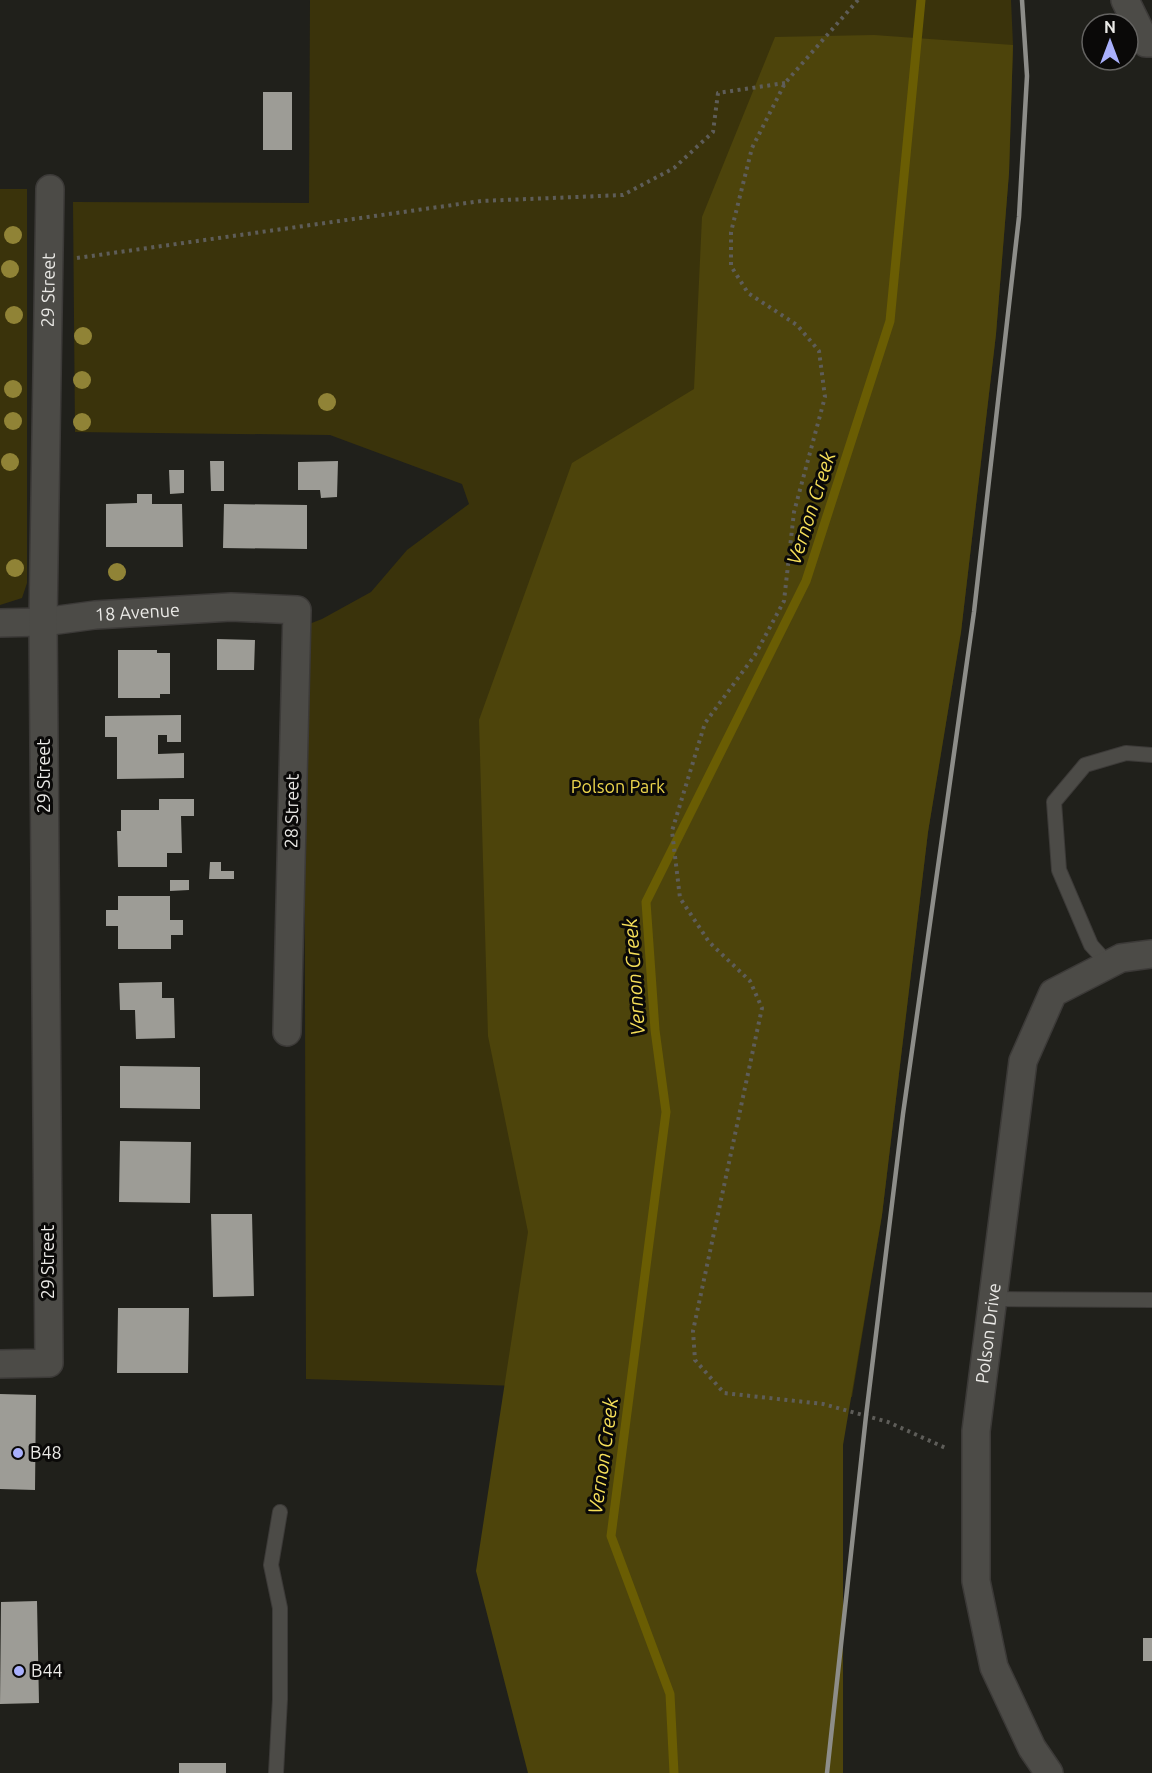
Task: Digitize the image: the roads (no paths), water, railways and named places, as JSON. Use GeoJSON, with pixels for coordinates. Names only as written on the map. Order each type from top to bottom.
{"type":"FeatureCollection","features":[{"type":"Feature","properties":{"kind":"street"},"geometry":{"type":"LineString","coordinates":[[1125,0],[1146,43],[1152,43]]}},
{"type":"Feature","properties":{"kind":"street","name":"29 Street"},"geometry":{"type":"LineString","coordinates":[[0,1364],[49,1363],[43,622],[50,189]]}},
{"type":"Feature","properties":{"kind":"street","name":"18 Avenue"},"geometry":{"type":"LineString","coordinates":[[0,622],[43,622],[95,615],[231,607],[276,609]]}},
{"type":"Feature","properties":{"kind":"street","name":"28 Street"},"geometry":{"type":"LineString","coordinates":[[276,609],[297,610],[287,1032]]}},
{"type":"Feature","properties":{"kind":"street","name":"Polson Drive"},"geometry":{"type":"LineString","coordinates":[[1049,1773],[1032,1748],[994,1667],[976,1581],[976,1431],[992,1299],[1023,1061],[1053,993],[1121,958],[1152,954]]}},
{"type":"Feature","properties":{"kind":"lane"},"geometry":{"type":"LineString","coordinates":[[1108,965],[1091,945],[1059,870],[1054,802],[1085,765],[1125,753],[1152,755]]}},
{"type":"Feature","properties":{"kind":"lane"},"geometry":{"type":"LineString","coordinates":[[992,1299],[1152,1300]]}},
{"type":"Feature","properties":{"kind":"lane"},"geometry":{"type":"LineString","coordinates":[[276,1773],[280,1699],[280,1608],[271,1565],[280,1512]]}},
{"type":"Feature","properties":{"kind":"waterway","name":"Vernon Creek"},"geometry":{"type":"LineString","coordinates":[[674,1773],[670,1694],[611,1536],[666,1112],[655,1030],[646,902],[806,581],[890,321],[921,0]]}},
{"type":"Feature","properties":{"kind":"railway"},"geometry":{"type":"LineString","coordinates":[[827,1773],[866,1416],[903,1114],[974,612],[1019,217],[1027,76],[1022,0]]}},
{"type":"Feature","properties":{"kind":"place","name":"B48"},"geometry":{"type":"Point","coordinates":[18,1453]}},
{"type":"Feature","properties":{"kind":"place","name":"B44"},"geometry":{"type":"Point","coordinates":[19,1671]}},
{"type":"Feature","properties":{"kind":"park label","name":"Polson Park"},"geometry":{"type":"Point","coordinates":[618,787]}}]}
